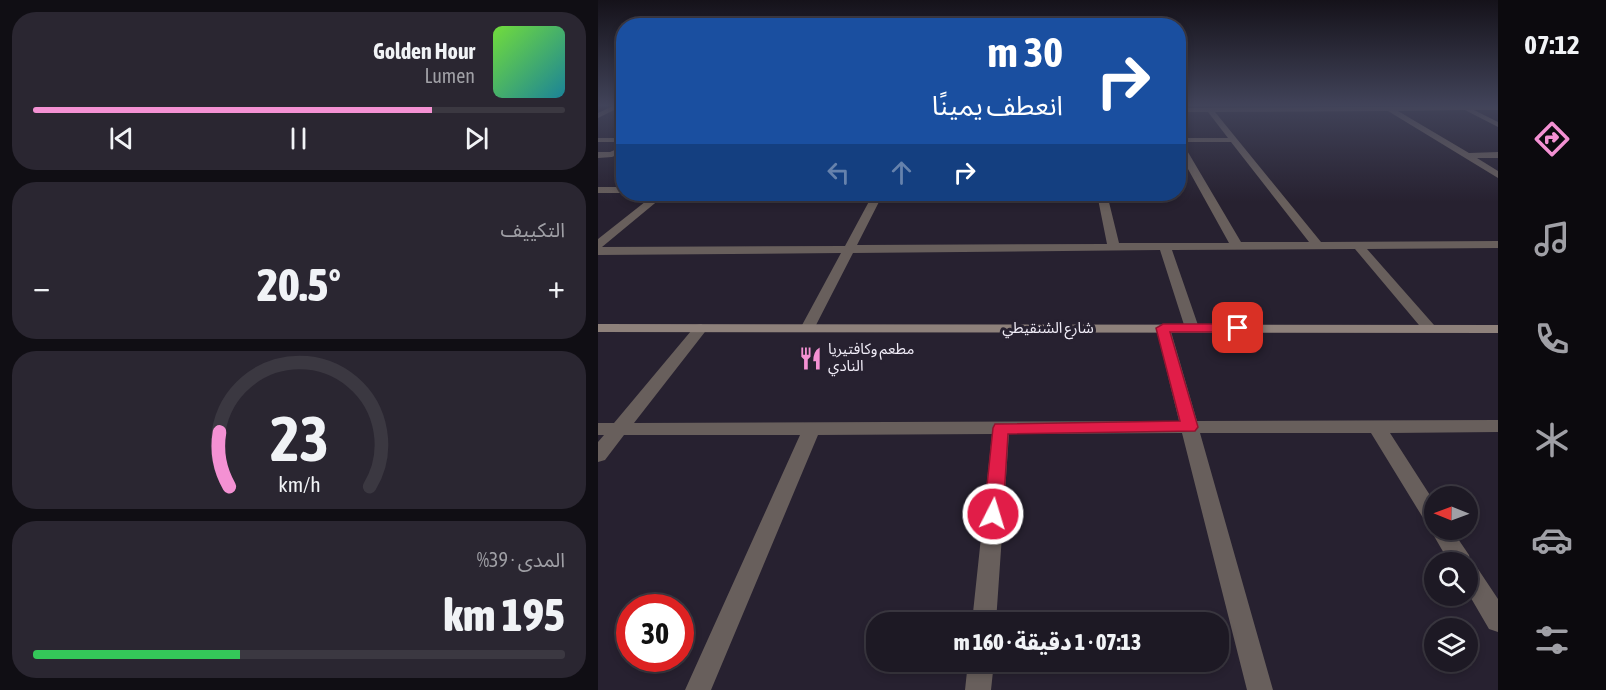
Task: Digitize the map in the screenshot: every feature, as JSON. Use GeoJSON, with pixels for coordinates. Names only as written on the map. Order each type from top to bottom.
{"type":"FeatureCollection","features":[{"type":"Feature","properties":{"kind":"street"},"geometry":{"type":"LineString","coordinates":[[1438,138],[1498,175]]}},
{"type":"Feature","properties":{"kind":"street"},"geometry":{"type":"LineString","coordinates":[[598,140],[616,140]]}},
{"type":"Feature","properties":{"kind":"street"},"geometry":{"type":"LineString","coordinates":[[1186,142],[1234,140],[1317,245]]}},
{"type":"Feature","properties":{"kind":"street"},"geometry":{"type":"LineString","coordinates":[[598,155],[616,152]]}},
{"type":"Feature","properties":{"kind":"street"},"geometry":{"type":"LineString","coordinates":[[1467,156],[1498,155]]}},
{"type":"Feature","properties":{"kind":"street"},"geometry":{"type":"LineString","coordinates":[[1186,156],[1237,246]]}},
{"type":"Feature","properties":{"kind":"street"},"geometry":{"type":"LineString","coordinates":[[598,190],[616,189]]}},
{"type":"Feature","properties":{"kind":"street"},"geometry":{"type":"LineString","coordinates":[[598,244],[652,201]]}},
{"type":"Feature","properties":{"kind":"street"},"geometry":{"type":"LineString","coordinates":[[808,327],[874,201]]}},
{"type":"Feature","properties":{"kind":"street"},"geometry":{"type":"LineString","coordinates":[[1104,201],[1114,247]]}},
{"type":"Feature","properties":{"kind":"street"},"geometry":{"type":"LineString","coordinates":[[598,251],[1498,244]]}},
{"type":"Feature","properties":{"kind":"street"},"geometry":{"type":"LineString","coordinates":[[1358,245],[1429,328]]}},
{"type":"Feature","properties":{"kind":"street"},"geometry":{"type":"LineString","coordinates":[[1165,246],[1192,328]]}},
{"type":"Feature","properties":{"kind":"street","name":"شارع الشنقيطي"},"geometry":{"type":"LineString","coordinates":[[598,328],[1498,329]]}},
{"type":"Feature","properties":{"kind":"street"},"geometry":{"type":"LineString","coordinates":[[598,455],[701,328]]}},
{"type":"Feature","properties":{"kind":"street"},"geometry":{"type":"LineString","coordinates":[[1163,328],[1260,690]]}},
{"type":"Feature","properties":{"kind":"street"},"geometry":{"type":"LineString","coordinates":[[598,429],[1377,427],[1494,430]]}},
{"type":"Feature","properties":{"kind":"street"},"geometry":{"type":"LineString","coordinates":[[1377,427],[1424,502]]}},
{"type":"Feature","properties":{"kind":"street"},"geometry":{"type":"LineString","coordinates":[[698,690],[812,428]]}},
{"type":"Feature","properties":{"kind":"street"},"geometry":{"type":"LineString","coordinates":[[985,612],[1001,428]]}},
{"type":"Feature","properties":{"kind":"street"},"geometry":{"type":"LineString","coordinates":[[1478,589],[1498,621]]}},
{"type":"Feature","properties":{"kind":"street"},"geometry":{"type":"LineString","coordinates":[[978,690],[980,672]]}},
{"type":"Feature","properties":{"kind":"place","name":"مطعم وكافتيريا النادي"},"geometry":{"type":"Point","coordinates":[810,358]}},
{"type":"Feature","properties":{"kind":"route"},"geometry":{"type":"LineString","coordinates":[[993,514],[1001,428],[1190,427],[1163,328],[1238,328]]}}]}
